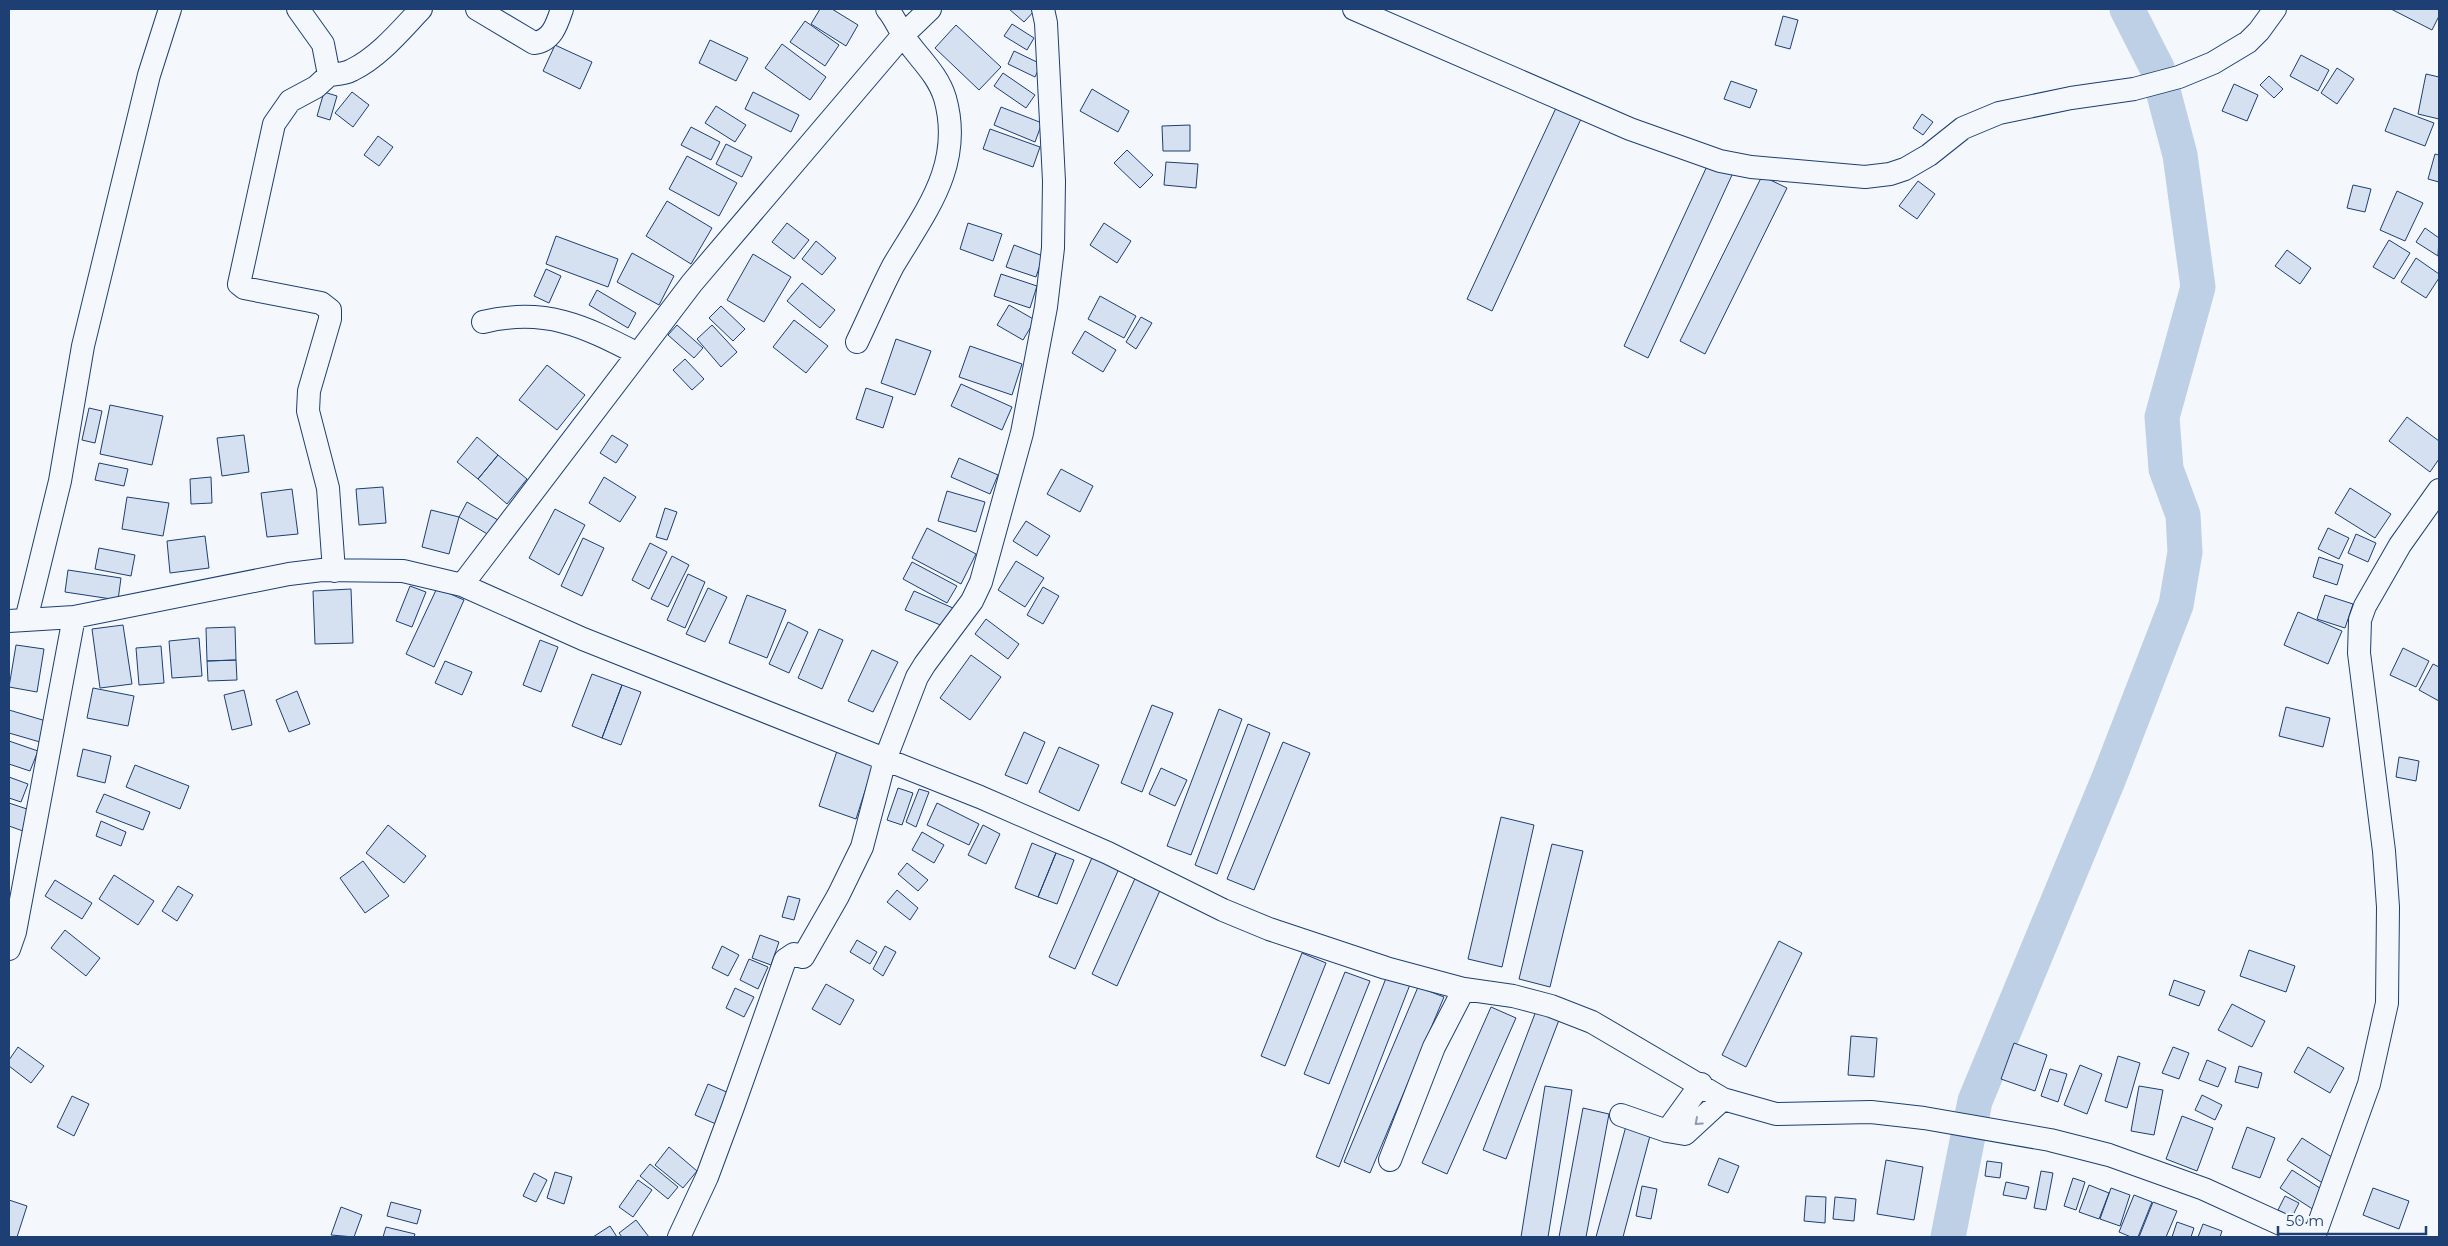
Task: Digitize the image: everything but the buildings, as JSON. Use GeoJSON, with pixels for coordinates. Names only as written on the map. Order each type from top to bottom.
{"type":"FeatureCollection","features":[{"type":"Feature","properties":{"kind":"street"},"geometry":{"type":"LineString","coordinates":[[170,9],[149,74],[83,346],[62,472],[17,620],[74,618],[289,574],[334,571],[403,571],[429,575],[462,585],[583,640],[1054,829],[1150,873],[1223,910],[1269,929],[1386,968],[1464,989],[1513,996],[1551,1006],[1592,1022],[1724,1099],[1776,1114],[1871,1112],[1924,1118],[2050,1140],[2109,1155],[2204,1189],[2309,1237]]}},
{"type":"Feature","properties":{"kind":"street"},"geometry":{"type":"LineString","coordinates":[[298,9],[323,44],[329,75]]}},
{"type":"Feature","properties":{"kind":"street"},"geometry":{"type":"LineString","coordinates":[[334,571],[328,488],[308,411],[309,391],[330,319],[330,310],[321,303],[244,288],[239,284],[274,124],[290,101],[316,87],[329,75],[347,72],[358,66],[381,48],[421,9]]}},
{"type":"Feature","properties":{"kind":"street"},"geometry":{"type":"LineString","coordinates":[[477,9],[534,43],[545,40],[556,28],[562,9]]}},
{"type":"Feature","properties":{"kind":"street"},"geometry":{"type":"LineString","coordinates":[[857,342],[883,286],[942,182],[948,157],[950,136],[944,96],[932,73],[903,35],[887,9]]}},
{"type":"Feature","properties":{"kind":"street"},"geometry":{"type":"LineString","coordinates":[[462,585],[578,429],[692,283],[903,35],[930,9]]}},
{"type":"Feature","properties":{"kind":"street"},"geometry":{"type":"LineString","coordinates":[[679,1237],[707,1177],[734,1108],[785,960],[794,954],[803,957],[838,896],[862,847],[885,760],[917,677],[924,664],[972,602],[981,582],[1022,433],[1046,307],[1055,217],[1046,23],[1043,9]]}},
{"type":"Feature","properties":{"kind":"street"},"geometry":{"type":"LineString","coordinates":[[1354,9],[1630,129],[1720,161],[1751,167],[1865,177],[1890,174],[1905,169],[1929,155],[1963,128],[1999,113],[2072,98],[2134,89],[2179,76],[2212,63],[2248,42],[2259,31],[2275,9]]}},
{"type":"Feature","properties":{"kind":"street"},"geometry":{"type":"LineString","coordinates":[[483,322],[505,317],[565,321],[638,354]]}},
{"type":"Feature","properties":{"kind":"street"},"geometry":{"type":"LineString","coordinates":[[2314,1237],[2369,1084],[2387,1003],[2388,907],[2384,851],[2359,653],[2360,620],[2365,606],[2400,545],[2439,490]]}},
{"type":"Feature","properties":{"kind":"street"},"geometry":{"type":"LineString","coordinates":[[9,949],[15,932],[74,618]]}},
{"type":"Feature","properties":{"kind":"street"},"geometry":{"type":"LineString","coordinates":[[1390,1160],[1434,1047],[1464,989]]}},
{"type":"Feature","properties":{"kind":"street"},"geometry":{"type":"LineString","coordinates":[[1667,1131],[1701,1084]]}},
{"type":"Feature","properties":{"kind":"street"},"geometry":{"type":"LineString","coordinates":[[1621,1115],[1667,1131],[1685,1134],[1724,1099]]}},
{"type":"Feature","properties":{"kind":"waterway"},"geometry":{"type":"LineString","coordinates":[[1948,1237],[1975,1101],[2109,778],[2176,605],[2185,552],[2183,515],[2166,469],[2162,417],[2198,287],[2180,155],[2157,68],[2127,9]]}}]}
